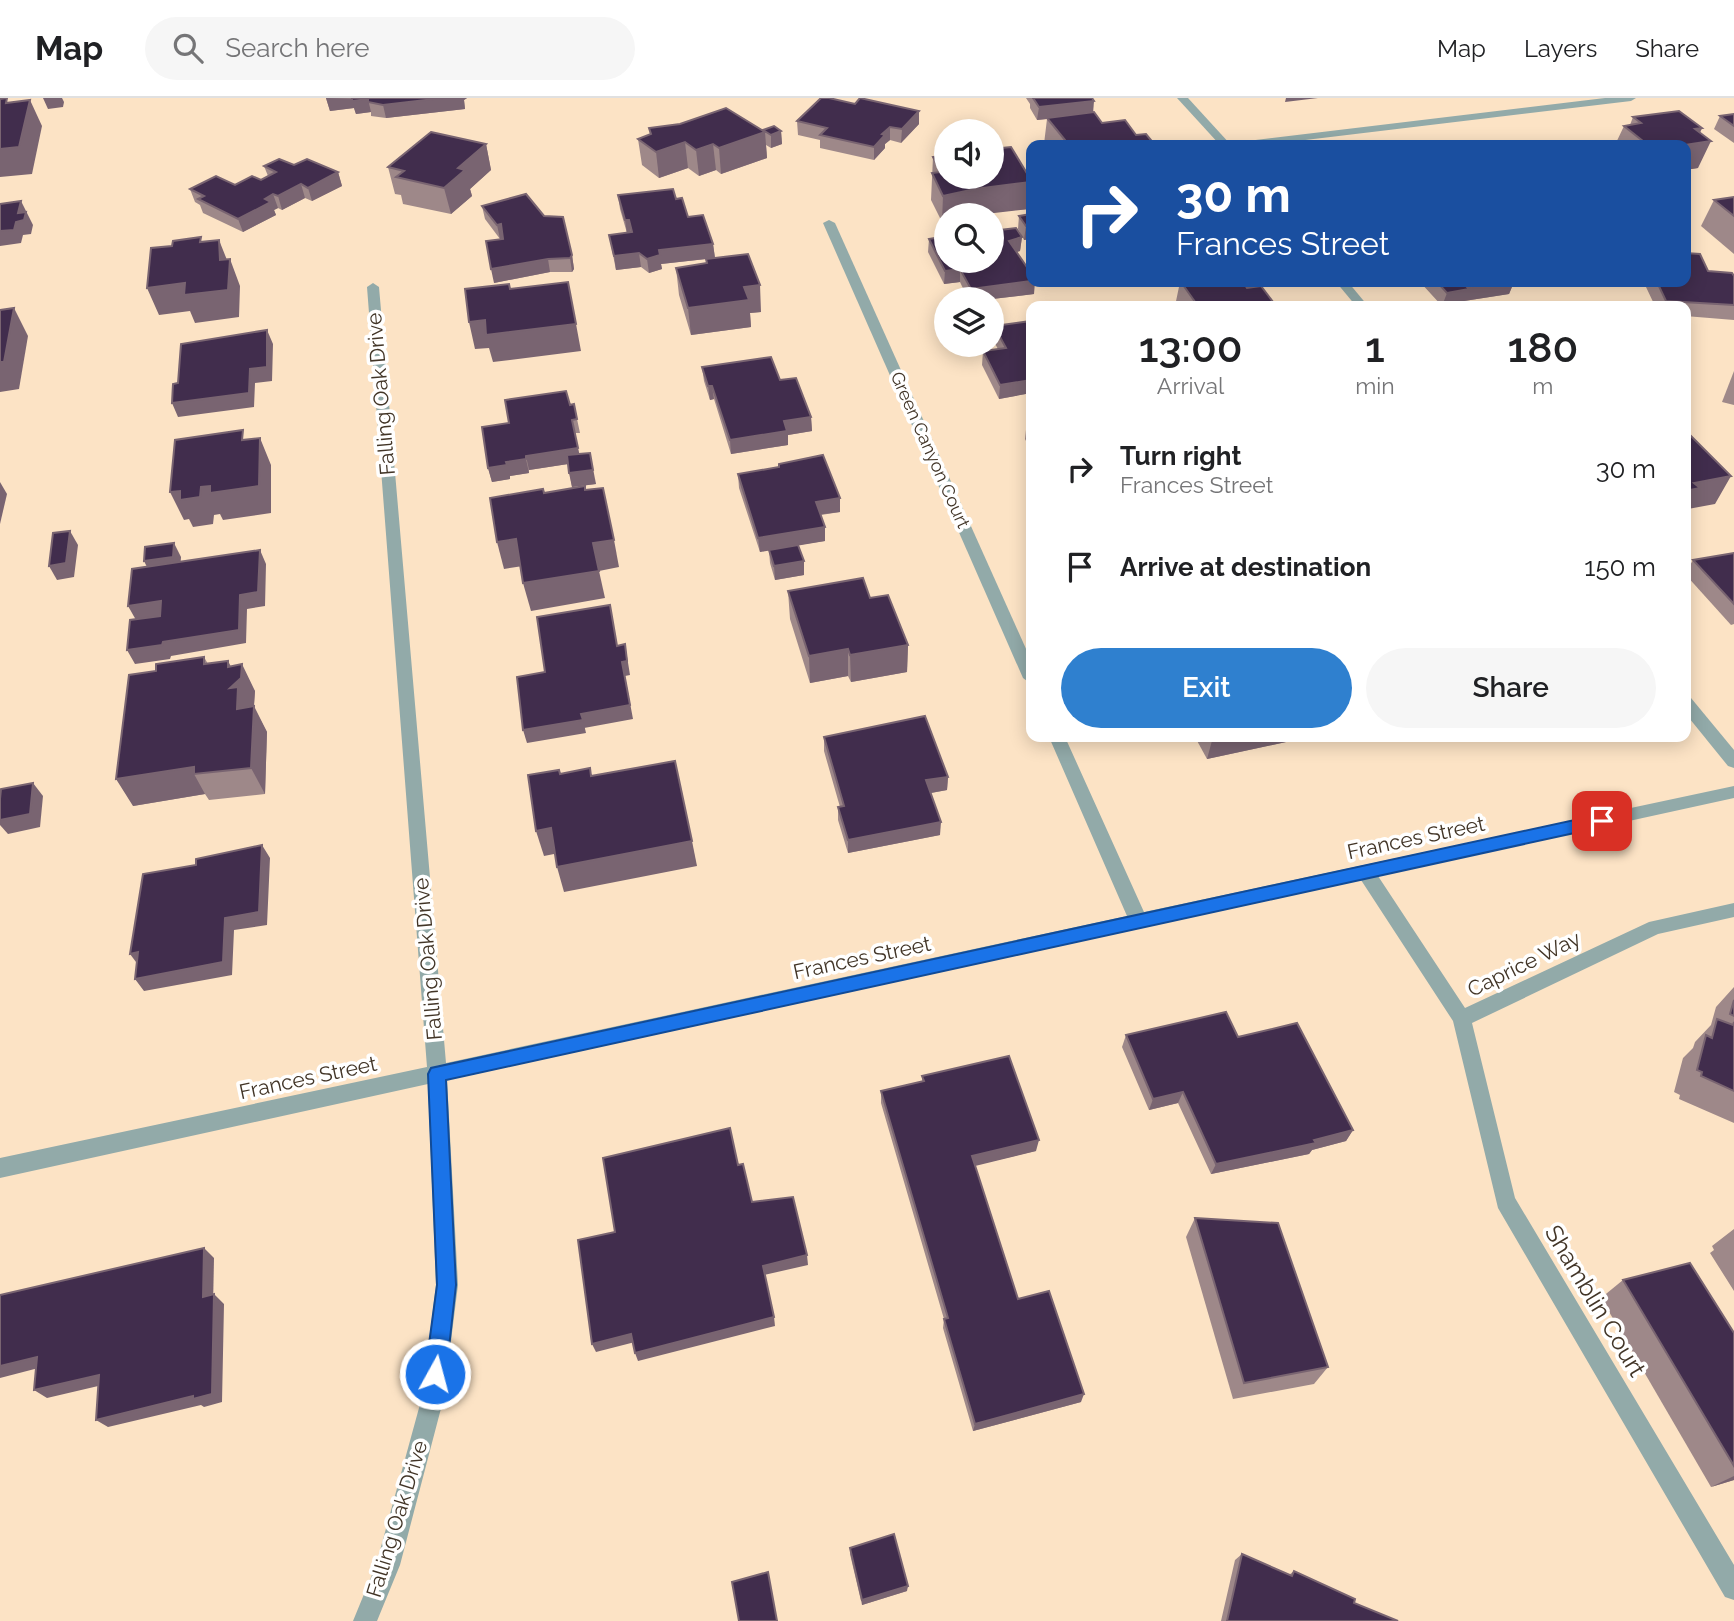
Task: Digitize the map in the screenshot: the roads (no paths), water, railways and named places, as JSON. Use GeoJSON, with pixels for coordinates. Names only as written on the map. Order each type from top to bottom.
{"type":"FeatureCollection","features":[{"type":"Feature","properties":{"kind":"street"},"geometry":{"type":"LineString","coordinates":[[1182,98],[1221,140]]}},
{"type":"Feature","properties":{"kind":"street"},"geometry":{"type":"LineString","coordinates":[[1281,140],[1631,98]]}},
{"type":"Feature","properties":{"kind":"street","name":"Green Canyon Court"},"geometry":{"type":"LineString","coordinates":[[829,223],[1026,667]]}},
{"type":"Feature","properties":{"kind":"street","name":"Falling Oak Drive"},"geometry":{"type":"LineString","coordinates":[[365,1621],[388,1565],[433,1397],[447,1285],[437,1074],[373,287]]}},
{"type":"Feature","properties":{"kind":"street"},"geometry":{"type":"LineString","coordinates":[[1346,287],[1358,301]]}},
{"type":"Feature","properties":{"kind":"street"},"geometry":{"type":"LineString","coordinates":[[1691,709],[1734,762]]}},
{"type":"Feature","properties":{"kind":"street"},"geometry":{"type":"LineString","coordinates":[[1059,742],[1139,922]]}},
{"type":"Feature","properties":{"kind":"street","name":"Frances Street"},"geometry":{"type":"LineString","coordinates":[[0,1168],[1734,792]]}},
{"type":"Feature","properties":{"kind":"street","name":"Caprice Way"},"geometry":{"type":"LineString","coordinates":[[1365,872],[1462,1020],[1655,927],[1734,910]]}},
{"type":"Feature","properties":{"kind":"street","name":"Shamblin Court"},"geometry":{"type":"LineString","coordinates":[[1462,1020],[1505,1201],[1734,1588]]}}]}
